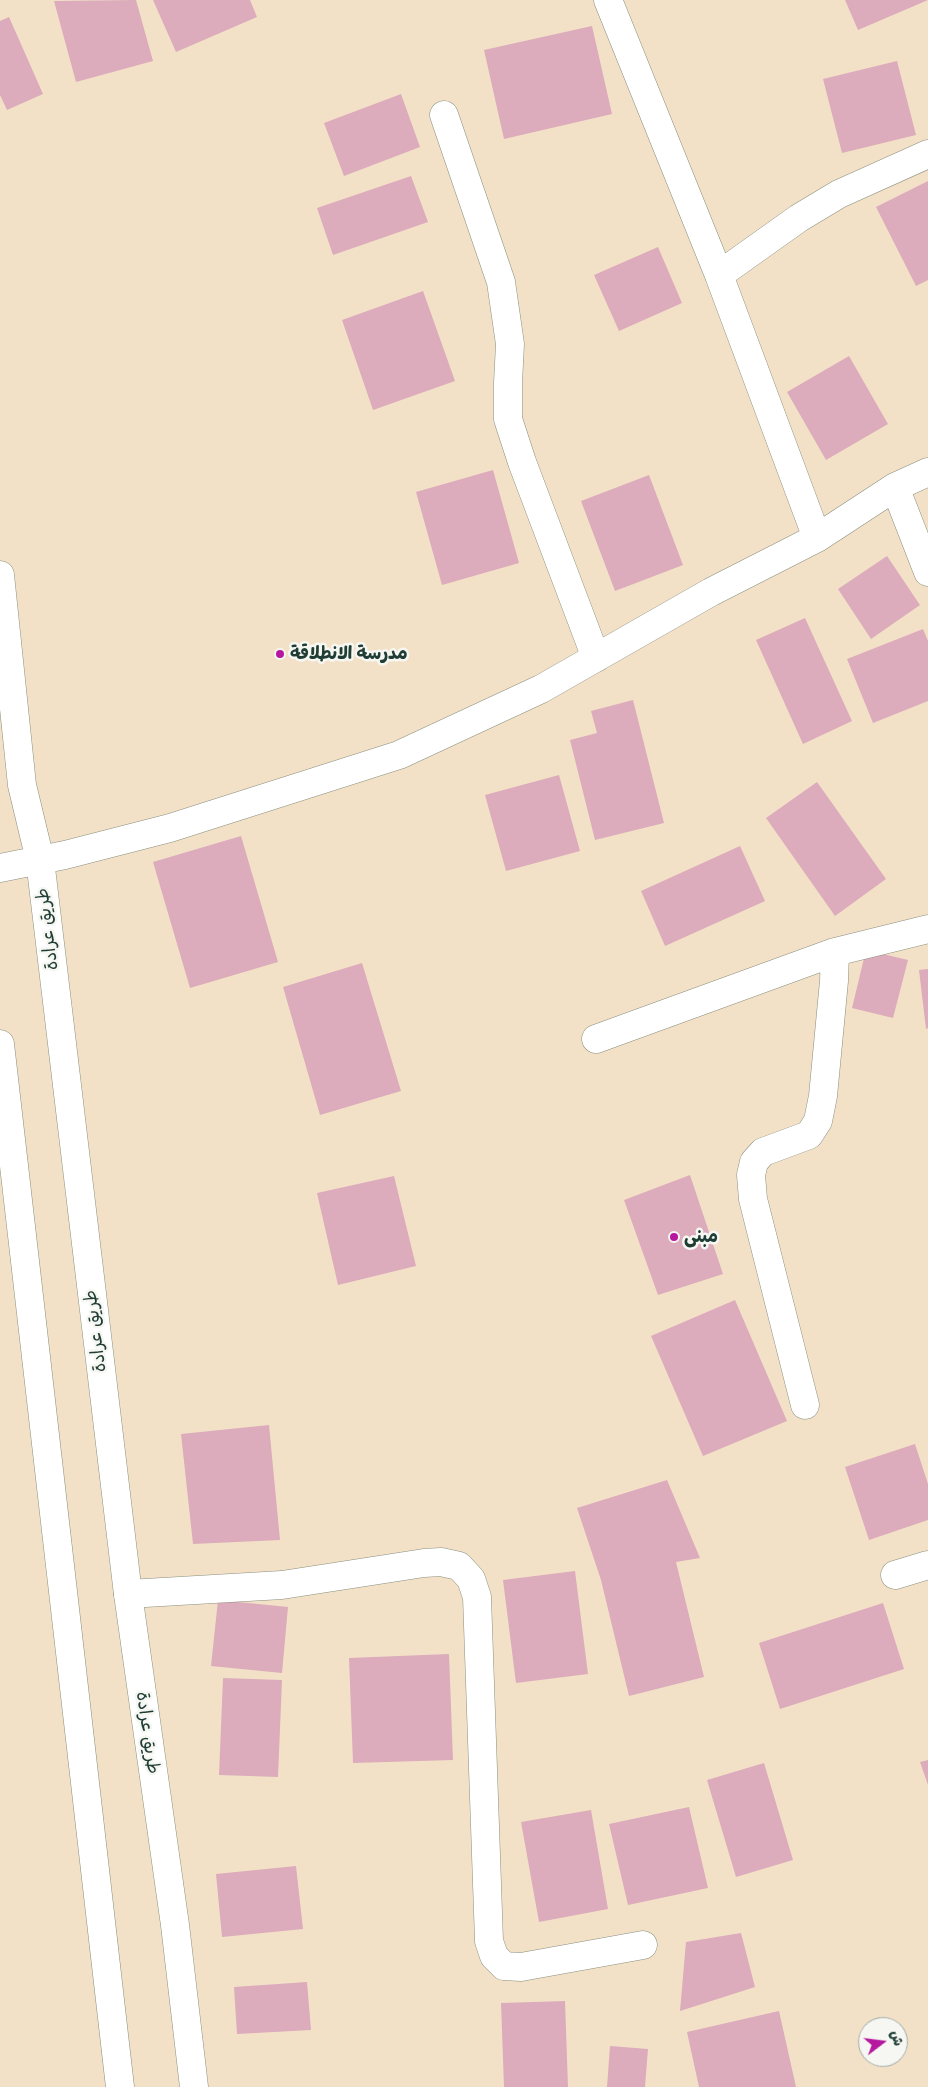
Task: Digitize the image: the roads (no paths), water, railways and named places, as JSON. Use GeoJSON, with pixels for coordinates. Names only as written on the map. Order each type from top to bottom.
{"type":"FeatureCollection","features":[{"type":"Feature","properties":{"kind":"street"},"geometry":{"type":"LineString","coordinates":[[608,0],[719,275],[817,538]]}},
{"type":"Feature","properties":{"kind":"street"},"geometry":{"type":"LineString","coordinates":[[444,115],[501,282],[510,344],[508,419],[522,462],[596,658]]}},
{"type":"Feature","properties":{"kind":"street"},"geometry":{"type":"LineString","coordinates":[[719,275],[799,218],[839,194],[928,154]]}},
{"type":"Feature","properties":{"kind":"street"},"geometry":{"type":"LineString","coordinates":[[0,868],[170,828],[399,755],[541,689],[711,592],[817,538],[895,487],[928,472]]}},
{"type":"Feature","properties":{"kind":"street"},"geometry":{"type":"LineString","coordinates":[[895,487],[928,572]]}},
{"type":"Feature","properties":{"kind":"street","name":"طريق عرادة"},"geometry":{"type":"LineString","coordinates":[[0,575],[22,785],[40,860],[128,1594],[175,1925],[194,2087]]}},
{"type":"Feature","properties":{"kind":"street"},"geometry":{"type":"LineString","coordinates":[[596,1039],[835,952],[928,929]]}},
{"type":"Feature","properties":{"kind":"street"},"geometry":{"type":"LineString","coordinates":[[805,1405],[752,1199],[750,1175],[754,1162],[763,1152],[809,1135],[818,1121],[823,1096],[835,952]]}},
{"type":"Feature","properties":{"kind":"street"},"geometry":{"type":"LineString","coordinates":[[0,1044],[120,2087]]}},
{"type":"Feature","properties":{"kind":"street"},"geometry":{"type":"LineString","coordinates":[[128,1594],[282,1586],[424,1563],[442,1562],[460,1566],[471,1579],[476,1597],[489,1942],[494,1956],[504,1966],[521,1967],[643,1945]]}},
{"type":"Feature","properties":{"kind":"street"},"geometry":{"type":"LineString","coordinates":[[895,1575],[928,1564]]}},
{"type":"Feature","properties":{"kind":"place","name":"مدرسة الانطلاقة"},"geometry":{"type":"Point","coordinates":[280,654]}},
{"type":"Feature","properties":{"kind":"place","name":"مبنى"},"geometry":{"type":"Point","coordinates":[674,1237]}}]}
